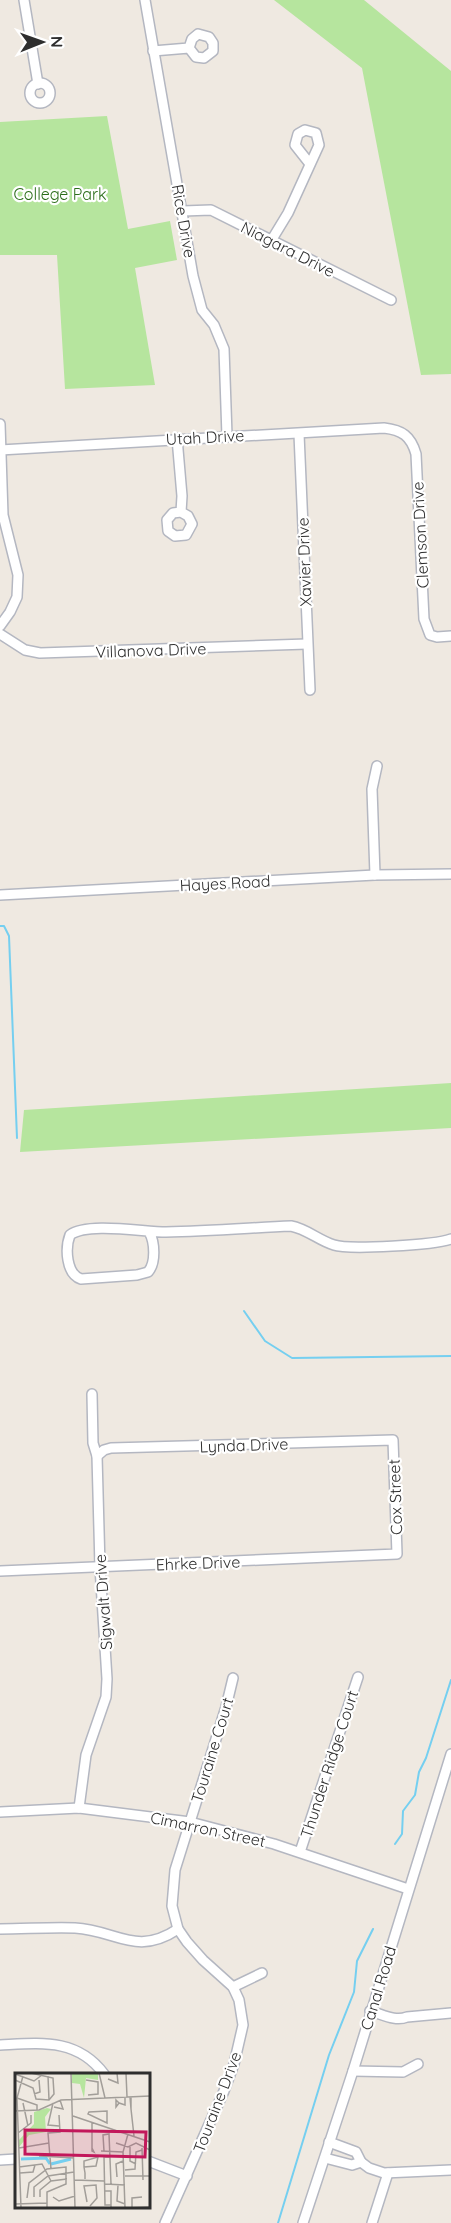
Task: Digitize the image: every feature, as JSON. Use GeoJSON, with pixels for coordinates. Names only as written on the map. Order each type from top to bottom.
{"type":"FeatureCollection","features":[{"type":"Feature","properties":{"kind":"street"},"geometry":{"type":"LineString","coordinates":[[24,0],[38,84]]}},
{"type":"Feature","properties":{"kind":"street","name":"Rice Drive"},"geometry":{"type":"LineString","coordinates":[[145,0],[193,276],[202,310],[214,325],[224,349],[227,436]]}},
{"type":"Feature","properties":{"kind":"street"},"geometry":{"type":"LineString","coordinates":[[153,51],[189,48]]}},
{"type":"Feature","properties":{"kind":"street"},"geometry":{"type":"LineString","coordinates":[[271,241],[301,188],[309,164]]}},
{"type":"Feature","properties":{"kind":"street","name":"Niagara Drive"},"geometry":{"type":"LineString","coordinates":[[183,211],[212,210],[391,300]]}},
{"type":"Feature","properties":{"kind":"street"},"geometry":{"type":"LineString","coordinates":[[0,424],[3,515],[18,575],[18,589],[10,612],[0,626]]}},
{"type":"Feature","properties":{"kind":"street","name":"Utah Drive"},"geometry":{"type":"LineString","coordinates":[[1,450],[177,438],[299,434],[384,428],[396,429],[408,437]]}},
{"type":"Feature","properties":{"kind":"street","name":"Xavier Drive"},"geometry":{"type":"LineString","coordinates":[[299,434],[310,690]]}},
{"type":"Feature","properties":{"kind":"street","name":"Clemson Drive"},"geometry":{"type":"LineString","coordinates":[[408,437],[413,443],[416,454],[424,619],[430,635],[451,636]]}},
{"type":"Feature","properties":{"kind":"street"},"geometry":{"type":"LineString","coordinates":[[177,438],[182,496],[181,512]]}},
{"type":"Feature","properties":{"kind":"street","name":"Villanova Drive"},"geometry":{"type":"LineString","coordinates":[[0,634],[24,650],[40,653],[307,644]]}},
{"type":"Feature","properties":{"kind":"street"},"geometry":{"type":"LineString","coordinates":[[375,875],[372,789],[377,766]]}},
{"type":"Feature","properties":{"kind":"street","name":"Hayes Road"},"geometry":{"type":"LineString","coordinates":[[0,895],[375,875],[451,874]]}},
{"type":"Feature","properties":{"kind":"street"},"geometry":{"type":"LineString","coordinates":[[149,1232],[152,1237],[153,1263],[148,1272],[137,1275],[81,1279],[75,1277],[71,1272],[68,1241],[70,1235],[75,1232],[118,1229],[149,1232],[291,1226],[305,1230],[335,1245],[351,1247],[432,1243],[451,1239]]}},
{"type":"Feature","properties":{"kind":"street","name":"Sigwalt Drive"},"geometry":{"type":"LineString","coordinates":[[79,1808],[86,1755],[106,1697],[107,1663],[92,1394]]}},
{"type":"Feature","properties":{"kind":"street","name":"Lynda Drive"},"geometry":{"type":"LineString","coordinates":[[97,1456],[111,1448],[393,1440]]}},
{"type":"Feature","properties":{"kind":"street","name":"Cox Street"},"geometry":{"type":"LineString","coordinates":[[393,1440],[397,1554]]}},
{"type":"Feature","properties":{"kind":"street","name":"Ehrke Drive"},"geometry":{"type":"LineString","coordinates":[[0,1571],[397,1554]]}},
{"type":"Feature","properties":{"kind":"street","name":"Thunder Ridge Court"},"geometry":{"type":"LineString","coordinates":[[300,1852],[358,1677]]}},
{"type":"Feature","properties":{"kind":"street","name":"Touraine Court"},"geometry":{"type":"LineString","coordinates":[[190,1822],[226,1707],[232,1678]]}},
{"type":"Feature","properties":{"kind":"street","name":"Canal Road"},"geometry":{"type":"LineString","coordinates":[[303,2223],[353,2071],[451,1754]]}},
{"type":"Feature","properties":{"kind":"street","name":"Cimarron Street"},"geometry":{"type":"LineString","coordinates":[[0,1812],[79,1808],[190,1822],[300,1852],[408,1889]]}},
{"type":"Feature","properties":{"kind":"street","name":"Touraine Drive"},"geometry":{"type":"LineString","coordinates":[[165,2223],[224,2091],[241,2038],[243,2012],[232,1987],[203,1960],[178,1929],[172,1906],[172,1881],[190,1822]]}},
{"type":"Feature","properties":{"kind":"street"},"geometry":{"type":"LineString","coordinates":[[0,1929],[86,1929],[124,1940],[146,1942],[160,1939],[178,1929]]}},
{"type":"Feature","properties":{"kind":"street"},"geometry":{"type":"LineString","coordinates":[[232,1987],[262,1973]]}},
{"type":"Feature","properties":{"kind":"street"},"geometry":{"type":"LineString","coordinates":[[370,2011],[402,2019],[451,2013]]}},
{"type":"Feature","properties":{"kind":"street"},"geometry":{"type":"LineString","coordinates":[[0,2045],[39,2043],[68,2048],[87,2057],[103,2073]]}},
{"type":"Feature","properties":{"kind":"street"},"geometry":{"type":"LineString","coordinates":[[353,2071],[403,2072],[418,2064]]}},
{"type":"Feature","properties":{"kind":"street"},"geometry":{"type":"LineString","coordinates":[[329,2142],[356,2152],[361,2162],[369,2168],[388,2173],[451,2170]]}},
{"type":"Feature","properties":{"kind":"street"},"geometry":{"type":"LineString","coordinates":[[325,2158],[352,2165],[361,2162]]}},
{"type":"Feature","properties":{"kind":"street"},"geometry":{"type":"LineString","coordinates":[[0,2160],[15,2159]]}},
{"type":"Feature","properties":{"kind":"street"},"geometry":{"type":"LineString","coordinates":[[150,2162],[187,2176]]}},
{"type":"Feature","properties":{"kind":"street"},"geometry":{"type":"LineString","coordinates":[[372,2223],[388,2173]]}},
{"type":"Feature","properties":{"kind":"green space"},"geometry":{"type":"Polygon","coordinates":[[[274,0],[364,0],[451,71],[451,374],[421,375],[362,68],[274,0]]]}},
{"type":"Feature","properties":{"kind":"green space","name":"College Park"},"geometry":{"type":"Polygon","coordinates":[[[107,116],[128,229],[170,221],[177,260],[135,268],[155,385],[65,389],[57,255],[0,255],[0,122],[107,116]]]}},
{"type":"Feature","properties":{"kind":"green space"},"geometry":{"type":"Polygon","coordinates":[[[451,1083],[451,1128],[20,1152],[24,1110],[451,1083]]]}},
{"type":"Feature","properties":{"kind":"waterway"},"geometry":{"type":"LineString","coordinates":[[0,926],[4,926],[9,936],[17,1138]]}},
{"type":"Feature","properties":{"kind":"waterway"},"geometry":{"type":"LineString","coordinates":[[244,1311],[265,1341],[292,1358],[451,1356]]}},
{"type":"Feature","properties":{"kind":"waterway"},"geometry":{"type":"LineString","coordinates":[[395,1844],[402,1834],[403,1811],[415,1795],[419,1772],[426,1758],[451,1680]]}},
{"type":"Feature","properties":{"kind":"waterway"},"geometry":{"type":"LineString","coordinates":[[278,2223],[329,2055],[354,1992],[357,1961],[373,1929]]}}]}
